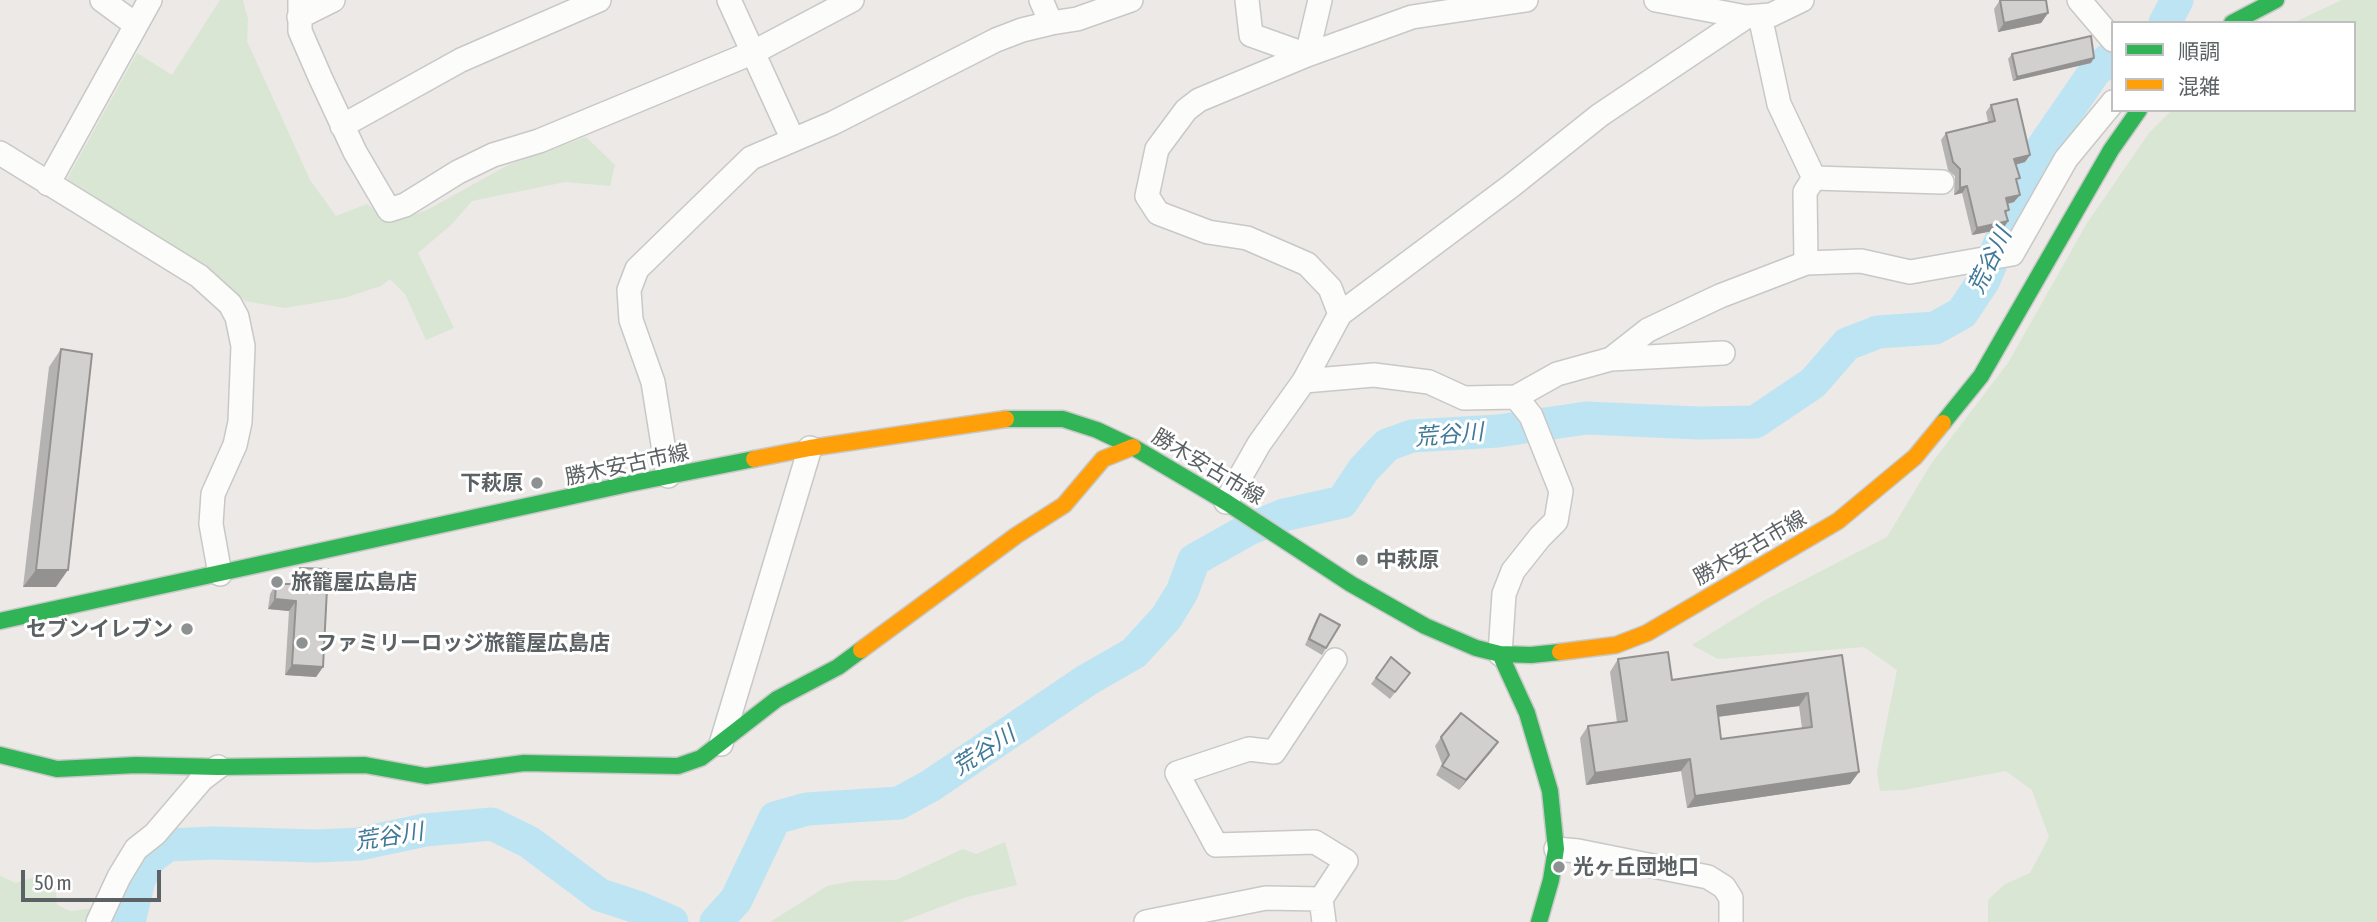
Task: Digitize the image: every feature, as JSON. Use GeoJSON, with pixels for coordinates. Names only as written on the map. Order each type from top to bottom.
{"type":"FeatureCollection","features":[{"type":"Feature","properties":{"kind":"main road"},"geometry":{"type":"LineString","coordinates":[[2236,21],[2276,0]]}},
{"type":"Feature","properties":{"kind":"main road","name":"勝木安古市線"},"geometry":{"type":"LineString","coordinates":[[0,621],[668,476],[810,448],[1004,419],[1037,418],[1063,419],[1097,430],[1133,447],[1232,506],[1351,584],[1425,626],[1476,648],[1500,654],[1531,655],[1616,645],[1647,633],[1838,521],[1915,457],[1982,376],[2111,150],[2138,112]]}},
{"type":"Feature","properties":{"kind":"main road"},"geometry":{"type":"LineString","coordinates":[[0,755],[57,769],[136,765],[365,765],[425,776],[524,763],[678,766],[701,758],[777,699],[838,667],[1017,535],[1064,505],[1103,459],[1133,447]]}},
{"type":"Feature","properties":{"kind":"main road"},"geometry":{"type":"LineString","coordinates":[[1500,654],[1527,713],[1550,791],[1556,849],[1551,880],[1539,922]]}},
{"type":"Feature","properties":{"kind":"street"},"geometry":{"type":"LineString","coordinates":[[102,0],[136,25]]}},
{"type":"Feature","properties":{"kind":"street"},"geometry":{"type":"LineString","coordinates":[[48,184],[150,0]]}},
{"type":"Feature","properties":{"kind":"street"},"geometry":{"type":"LineString","coordinates":[[333,0],[300,9],[300,31],[342,126],[389,210],[405,205],[458,172],[493,155],[539,141],[754,52],[852,0]]}},
{"type":"Feature","properties":{"kind":"street"},"geometry":{"type":"LineString","coordinates":[[342,126],[461,61],[599,0]]}},
{"type":"Feature","properties":{"kind":"street"},"geometry":{"type":"LineString","coordinates":[[729,0],[793,140]]}},
{"type":"Feature","properties":{"kind":"street"},"geometry":{"type":"LineString","coordinates":[[1041,0],[1051,23]]}},
{"type":"Feature","properties":{"kind":"street"},"geometry":{"type":"LineString","coordinates":[[668,476],[653,382],[631,320],[629,290],[637,269],[751,158],[833,123],[996,40],[1021,30],[1077,19],[1131,0]]}},
{"type":"Feature","properties":{"kind":"street"},"geometry":{"type":"LineString","coordinates":[[1247,0],[1251,35],[1307,55]]}},
{"type":"Feature","properties":{"kind":"street"},"geometry":{"type":"LineString","coordinates":[[1307,55],[1320,0]]}},
{"type":"Feature","properties":{"kind":"street"},"geometry":{"type":"LineString","coordinates":[[1340,314],[1330,288],[1307,264],[1247,237],[1208,232],[1158,213],[1147,196],[1157,149],[1186,110],[1199,100],[1307,55],[1412,17],[1526,0]]}},
{"type":"Feature","properties":{"kind":"street"},"geometry":{"type":"LineString","coordinates":[[1656,0],[1753,17],[1771,15],[1802,0]]}},
{"type":"Feature","properties":{"kind":"street"},"geometry":{"type":"LineString","coordinates":[[2079,0],[2111,38]]}},
{"type":"Feature","properties":{"kind":"street"},"geometry":{"type":"LineString","coordinates":[[1753,17],[1780,104],[1814,178]]}},
{"type":"Feature","properties":{"kind":"street"},"geometry":{"type":"LineString","coordinates":[[1232,506],[1259,444],[1304,381],[1340,314],[1511,186],[1600,115],[1753,17]]}},
{"type":"Feature","properties":{"kind":"street"},"geometry":{"type":"LineString","coordinates":[[1611,359],[1648,330],[1720,296],[1806,263],[1861,261],[1910,272],[2012,254],[2066,159],[2111,104]]}},
{"type":"Feature","properties":{"kind":"street"},"geometry":{"type":"LineString","coordinates":[[0,153],[199,276],[230,304],[237,317],[243,346],[240,422],[235,445],[212,494],[211,524],[220,574]]}},
{"type":"Feature","properties":{"kind":"street"},"geometry":{"type":"LineString","coordinates":[[1814,178],[1942,182]]}},
{"type":"Feature","properties":{"kind":"street"},"geometry":{"type":"LineString","coordinates":[[1806,263],[1805,192],[1814,178]]}},
{"type":"Feature","properties":{"kind":"street"},"geometry":{"type":"LineString","coordinates":[[1304,381],[1374,375],[1429,382],[1464,398],[1516,397],[1557,374],[1611,359],[1723,353]]}},
{"type":"Feature","properties":{"kind":"street"},"geometry":{"type":"LineString","coordinates":[[1500,654],[1504,594],[1513,571],[1540,537],[1556,522],[1561,491],[1531,416],[1516,397]]}},
{"type":"Feature","properties":{"kind":"street"},"geometry":{"type":"LineString","coordinates":[[721,744],[810,448]]}},
{"type":"Feature","properties":{"kind":"street"},"geometry":{"type":"LineString","coordinates":[[1324,922],[1321,899],[1346,862],[1315,842],[1216,845],[1177,773],[1250,749],[1274,752],[1335,660]]}},
{"type":"Feature","properties":{"kind":"street"},"geometry":{"type":"LineString","coordinates":[[98,922],[135,849],[155,834],[202,779],[218,767]]}},
{"type":"Feature","properties":{"kind":"street"},"geometry":{"type":"LineString","coordinates":[[1556,849],[1708,877],[1724,887],[1731,898],[1731,922]]}},
{"type":"Feature","properties":{"kind":"street"},"geometry":{"type":"LineString","coordinates":[[1146,922],[1266,898],[1321,899]]}},
{"type":"Feature","properties":{"kind":"green space"},"geometry":{"type":"Polygon","coordinates":[[[220,0],[243,0],[248,19],[247,41],[310,180],[336,216],[367,204],[391,222],[427,210],[508,165],[586,137],[615,165],[610,186],[565,182],[472,201],[451,225],[418,253],[454,328],[426,340],[405,294],[390,279],[381,286],[344,298],[285,308],[245,301],[208,268],[67,179],[137,53],[172,75],[220,0]]]}},
{"type":"Feature","properties":{"kind":"green space"},"geometry":{"type":"Polygon","coordinates":[[[2342,0],[2377,0],[2377,922],[1988,922],[1988,900],[2005,884],[2030,873],[2049,837],[2032,790],[2006,771],[1903,790],[1880,791],[1877,771],[1897,670],[1864,647],[1718,659],[1692,645],[1765,600],[1887,537],[1931,464],[2008,363],[2087,223],[2149,133],[2170,112],[2356,112],[2356,21],[2297,21],[2342,0]]]}},
{"type":"Feature","properties":{"kind":"green space"},"geometry":{"type":"Polygon","coordinates":[[[1005,842],[1017,885],[967,897],[901,922],[770,922],[827,886],[854,881],[896,880],[963,849],[976,854],[1005,842]]]}},
{"type":"Feature","properties":{"kind":"green space"},"geometry":{"type":"Polygon","coordinates":[[[40,875],[44,887],[56,893],[57,905],[70,911],[98,908],[91,922],[0,922],[0,876],[16,883],[40,875]]]}},
{"type":"Feature","properties":{"kind":"building"},"geometry":{"type":"Polygon","coordinates":[[[2000,0],[2046,0],[2048,13],[2004,23],[2000,0]]]}},
{"type":"Feature","properties":{"kind":"building"},"geometry":{"type":"Polygon","coordinates":[[[2091,36],[2094,58],[2017,77],[2012,54],[2091,36]]]}},
{"type":"Feature","properties":{"kind":"building"},"geometry":{"type":"Polygon","coordinates":[[[2017,99],[2030,155],[2014,159],[2020,178],[2016,179],[2020,195],[2006,198],[2009,210],[2005,211],[2008,221],[1977,228],[1967,186],[1960,188],[1960,169],[1953,162],[1946,133],[1995,121],[1991,105],[2017,99]]]}},
{"type":"Feature","properties":{"kind":"building"},"geometry":{"type":"Polygon","coordinates":[[[61,349],[92,354],[68,570],[36,570],[61,349]]]}},
{"type":"Feature","properties":{"kind":"building","name":"ファミリーロッジ旅籠屋広島店"},"geometry":{"type":"Polygon","coordinates":[[[300,568],[328,569],[323,667],[292,665],[296,601],[275,599],[276,584],[297,584],[300,568]]]}},
{"type":"Feature","properties":{"kind":"building"},"geometry":{"type":"Polygon","coordinates":[[[1320,614],[1340,625],[1326,648],[1309,639],[1320,614]]]}},
{"type":"Feature","properties":{"kind":"building"},"geometry":{"type":"Polygon","coordinates":[[[1668,652],[1672,680],[1842,655],[1859,772],[1695,796],[1690,759],[1595,773],[1588,726],[1627,721],[1618,659],[1668,652]],[[1808,693],[1717,706],[1721,739],[1812,727],[1808,693]]]}},
{"type":"Feature","properties":{"kind":"building"},"geometry":{"type":"Polygon","coordinates":[[[1391,657],[1410,673],[1395,692],[1376,678],[1391,657]]]}},
{"type":"Feature","properties":{"kind":"building"},"geometry":{"type":"Polygon","coordinates":[[[1461,713],[1498,742],[1466,780],[1442,766],[1449,755],[1441,737],[1461,713]]]}},
{"type":"Feature","properties":{"kind":"waterway","name":"荒谷川"},"geometry":{"type":"LineString","coordinates":[[2166,21],[2177,0]]}},
{"type":"Feature","properties":{"kind":"waterway","name":"荒谷川"},"geometry":{"type":"LineString","coordinates":[[716,922],[736,900],[775,818],[807,809],[899,803],[930,786],[1087,680],[1134,653],[1166,618],[1182,592],[1194,560],[1249,529],[1284,515],[1342,502],[1364,469],[1387,445],[1412,436],[1498,431],[1586,418],[1698,423],[1755,422],[1813,383],[1847,344],[1878,332],[1935,328],[1962,313],[1984,280],[2038,154],[2095,71],[2111,58]]}},
{"type":"Feature","properties":{"kind":"waterway","name":"荒谷川"},"geometry":{"type":"LineString","coordinates":[[129,922],[139,880],[150,858],[168,845],[359,844],[425,830],[492,824],[529,842],[600,895],[672,922]]}},
{"type":"Feature","properties":{"kind":"traffic: fast"},"geometry":{"type":"LineString","coordinates":[[2236,21],[2276,0]]}},
{"type":"Feature","properties":{"kind":"traffic: fast"},"geometry":{"type":"LineString","coordinates":[[1943,423],[1981,376],[2111,150],[2138,112]]}},
{"type":"Feature","properties":{"kind":"traffic: fast"},"geometry":{"type":"LineString","coordinates":[[1006,419],[1063,419],[1097,430],[1133,447],[1226,502],[1351,584],[1425,626],[1476,648],[1500,654],[1560,652]]}},
{"type":"Feature","properties":{"kind":"traffic: fast"},"geometry":{"type":"LineString","coordinates":[[0,621],[754,459]]}},
{"type":"Feature","properties":{"kind":"traffic: fast"},"geometry":{"type":"LineString","coordinates":[[0,755],[57,769],[136,765],[365,765],[426,776],[524,763],[678,766],[701,758],[777,699],[838,667],[861,650]]}},
{"type":"Feature","properties":{"kind":"traffic: fast"},"geometry":{"type":"LineString","coordinates":[[1500,654],[1527,713],[1550,791],[1556,849],[1551,880],[1539,922]]}},
{"type":"Feature","properties":{"kind":"traffic: slow"},"geometry":{"type":"LineString","coordinates":[[754,459],[1006,419]]}},
{"type":"Feature","properties":{"kind":"traffic: slow"},"geometry":{"type":"LineString","coordinates":[[1560,652],[1616,645],[1647,633],[1838,521],[1915,457],[1943,423]]}},
{"type":"Feature","properties":{"kind":"traffic: slow"},"geometry":{"type":"LineString","coordinates":[[861,650],[1017,535],[1064,505],[1103,459],[1133,447]]}},
{"type":"Feature","properties":{"kind":"place","name":"下萩原"},"geometry":{"type":"Point","coordinates":[537,483]}},
{"type":"Feature","properties":{"kind":"place","name":"中萩原"},"geometry":{"type":"Point","coordinates":[1362,560]}},
{"type":"Feature","properties":{"kind":"place","name":"旅籠屋広島店"},"geometry":{"type":"Point","coordinates":[277,582]}},
{"type":"Feature","properties":{"kind":"place","name":"セブンイレブン"},"geometry":{"type":"Point","coordinates":[187,629]}},
{"type":"Feature","properties":{"kind":"place","name":"ファミリーロッジ旅籠屋広島店"},"geometry":{"type":"Point","coordinates":[302,643]}},
{"type":"Feature","properties":{"kind":"place","name":"光ヶ丘団地口"},"geometry":{"type":"Point","coordinates":[1559,867]}}]}
